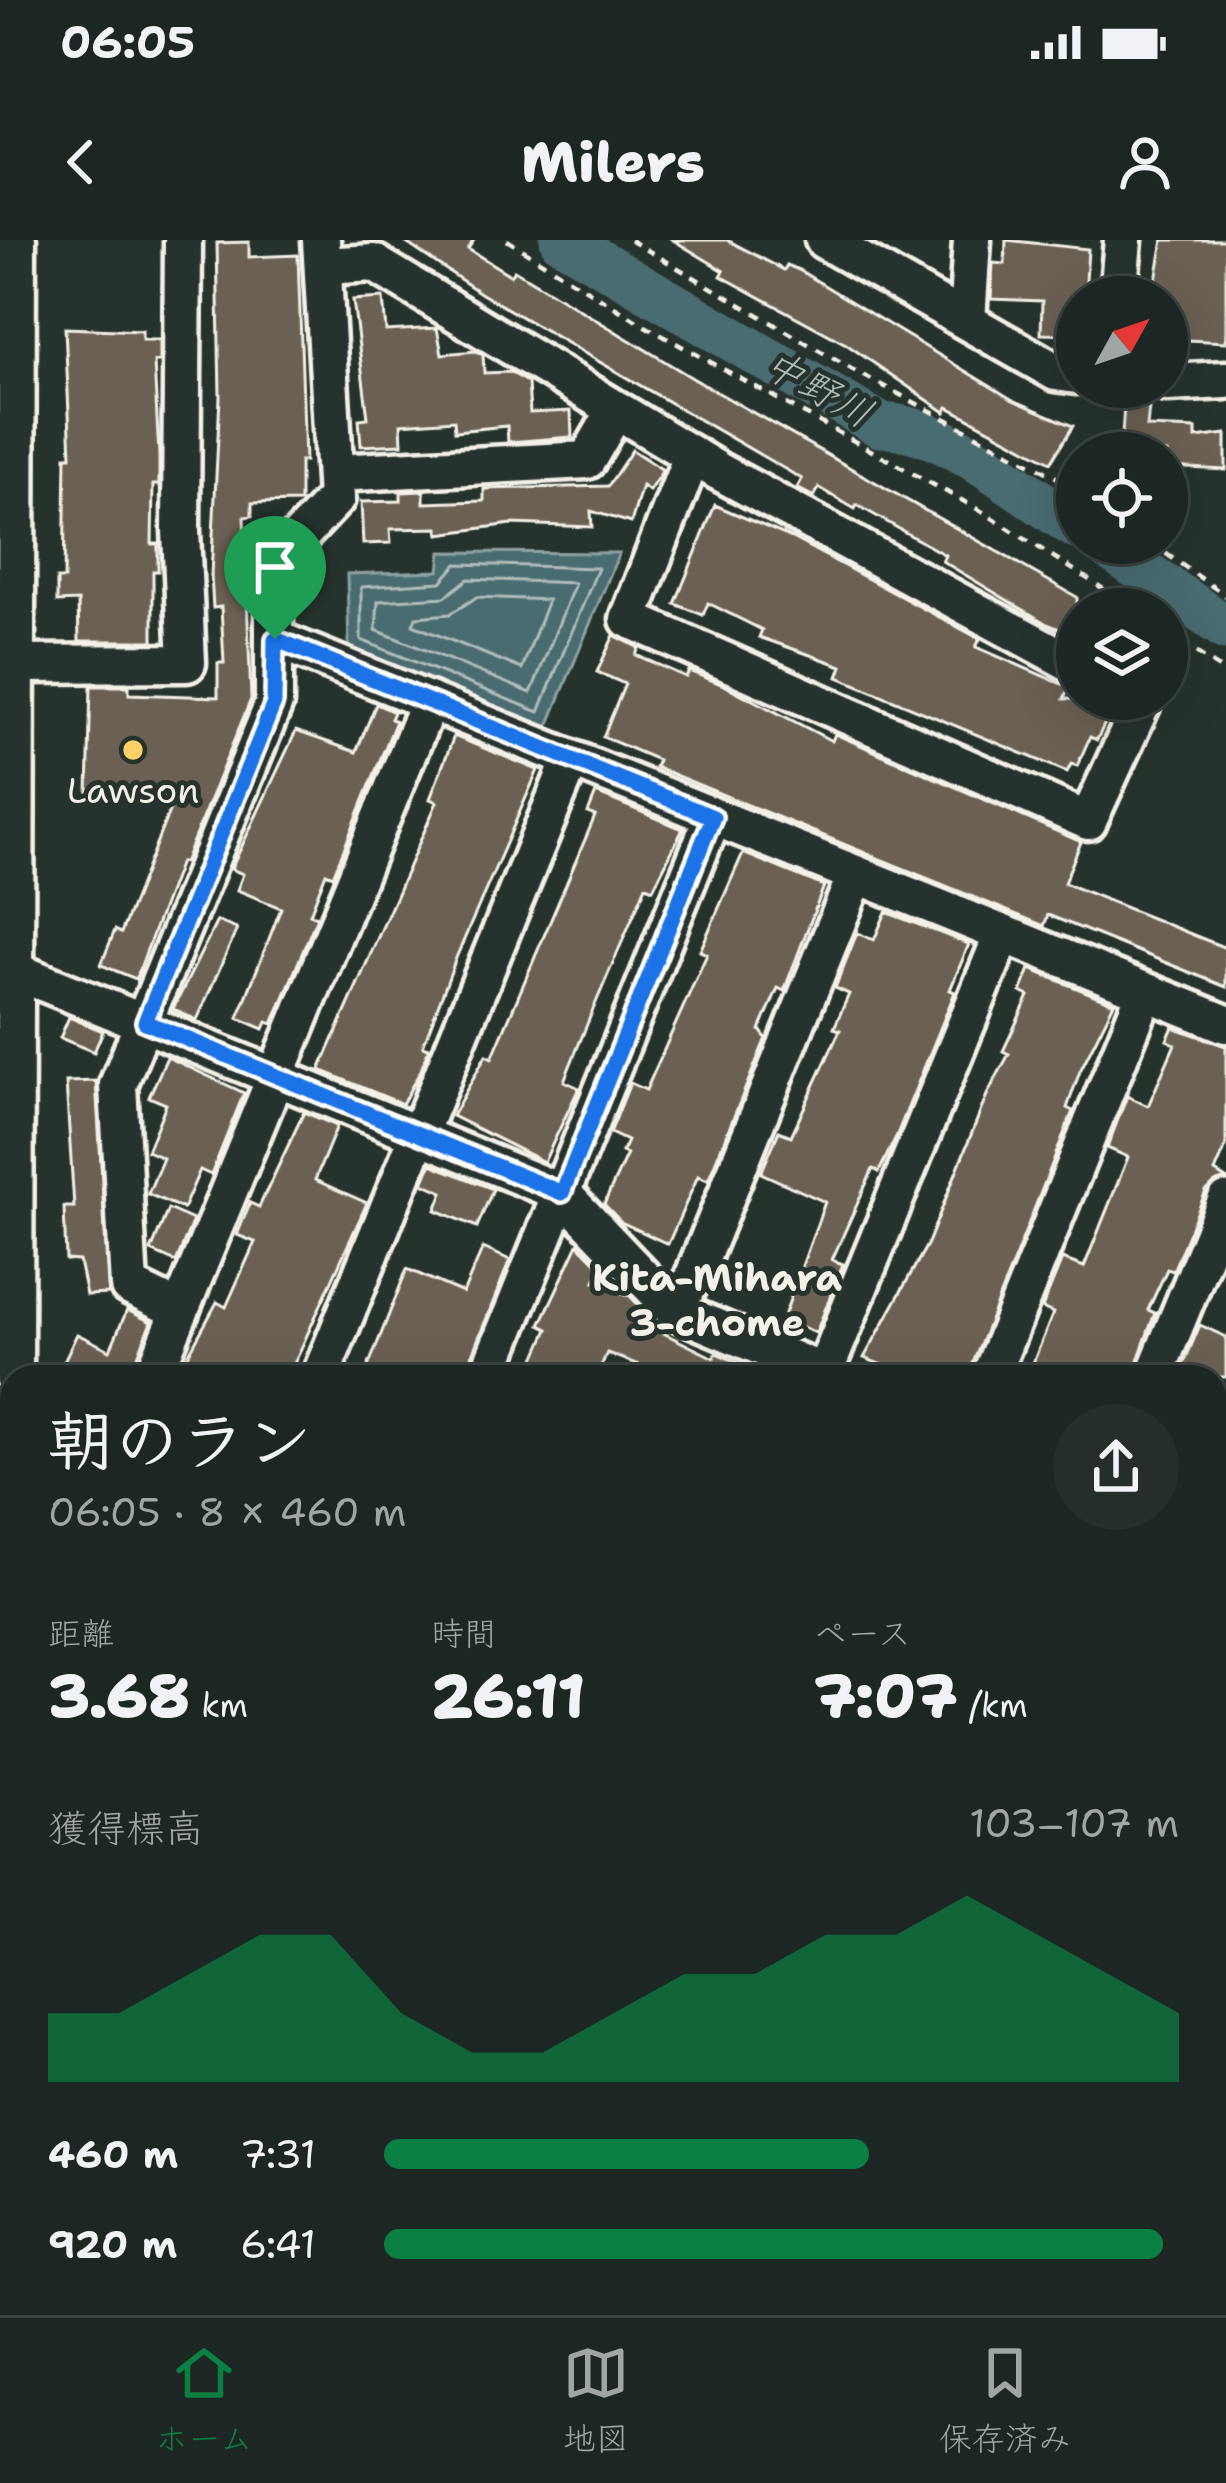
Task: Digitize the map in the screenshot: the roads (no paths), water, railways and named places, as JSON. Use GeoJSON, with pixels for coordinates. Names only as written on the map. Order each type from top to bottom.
{"type":"FeatureCollection","features":[{"type":"Feature","properties":{"kind":"street"},"geometry":{"type":"LineString","coordinates":[[14,1365],[7,970],[16,664],[8,443],[17,240]]}},
{"type":"Feature","properties":{"kind":"street"},"geometry":{"type":"LineString","coordinates":[[16,664],[188,663],[181,531],[183,240]]}},
{"type":"Feature","properties":{"kind":"street"},"geometry":{"type":"LineString","coordinates":[[824,240],[1056,372]]}},
{"type":"Feature","properties":{"kind":"street"},"geometry":{"type":"LineString","coordinates":[[967,321],[972,240]]}},
{"type":"Feature","properties":{"kind":"street"},"geometry":{"type":"LineString","coordinates":[[1120,276],[1123,240]]}},
{"type":"Feature","properties":{"kind":"street"},"geometry":{"type":"LineString","coordinates":[[180,1310],[129,1286],[118,1085],[274,703],[274,564],[335,499],[322,253],[374,263],[692,456],[1056,655]]}},
{"type":"Feature","properties":{"kind":"street"},"geometry":{"type":"LineString","coordinates":[[1188,382],[1226,380]]}},
{"type":"Feature","properties":{"kind":"street"},"geometry":{"type":"LineString","coordinates":[[335,473],[587,460],[616,410]]}},
{"type":"Feature","properties":{"kind":"street"},"geometry":{"type":"LineString","coordinates":[[692,456],[628,620],[1088,821],[1134,720]]}},
{"type":"Feature","properties":{"kind":"street"},"geometry":{"type":"LineString","coordinates":[[275,639],[1226,1024]]}},
{"type":"Feature","properties":{"kind":"street"},"geometry":{"type":"LineString","coordinates":[[158,1365],[429,701]]}},
{"type":"Feature","properties":{"kind":"street"},"geometry":{"type":"LineString","coordinates":[[325,1365],[572,760]]}},
{"type":"Feature","properties":{"kind":"street"},"geometry":{"type":"LineString","coordinates":[[492,1365],[713,817]]}},
{"type":"Feature","properties":{"kind":"street"},"geometry":{"type":"LineString","coordinates":[[674,1310],[693,1278],[856,875]]}},
{"type":"Feature","properties":{"kind":"street"},"geometry":{"type":"LineString","coordinates":[[833,1365],[1003,934]]}},
{"type":"Feature","properties":{"kind":"street"},"geometry":{"type":"LineString","coordinates":[[7,970],[562,1193],[674,1310],[805,1365]]}},
{"type":"Feature","properties":{"kind":"street"},"geometry":{"type":"LineString","coordinates":[[995,1365],[1145,993]]}},
{"type":"Feature","properties":{"kind":"street"},"geometry":{"type":"LineString","coordinates":[[1159,1365],[1226,1202]]}},
{"type":"Feature","properties":{"kind":"water"},"geometry":{"type":"Polygon","coordinates":[[[441,552],[619,553],[546,731],[349,649],[347,574],[439,571],[441,552]]]}},
{"type":"Feature","properties":{"kind":"waterway","name":"中野川"},"geometry":{"type":"LineString","coordinates":[[562,240],[880,425],[906,429],[958,449],[1056,513]]}},
{"type":"Feature","properties":{"kind":"waterway","name":"中野川"},"geometry":{"type":"LineString","coordinates":[[1133,564],[1226,628]]}},
{"type":"Feature","properties":{"kind":"place","name":"Lawson"},"geometry":{"type":"Point","coordinates":[133,750]}},
{"type":"Feature","properties":{"kind":"district","name":"Kita-Mihara 3-chome"},"geometry":{"type":"Point","coordinates":[717,1300]}}]}
